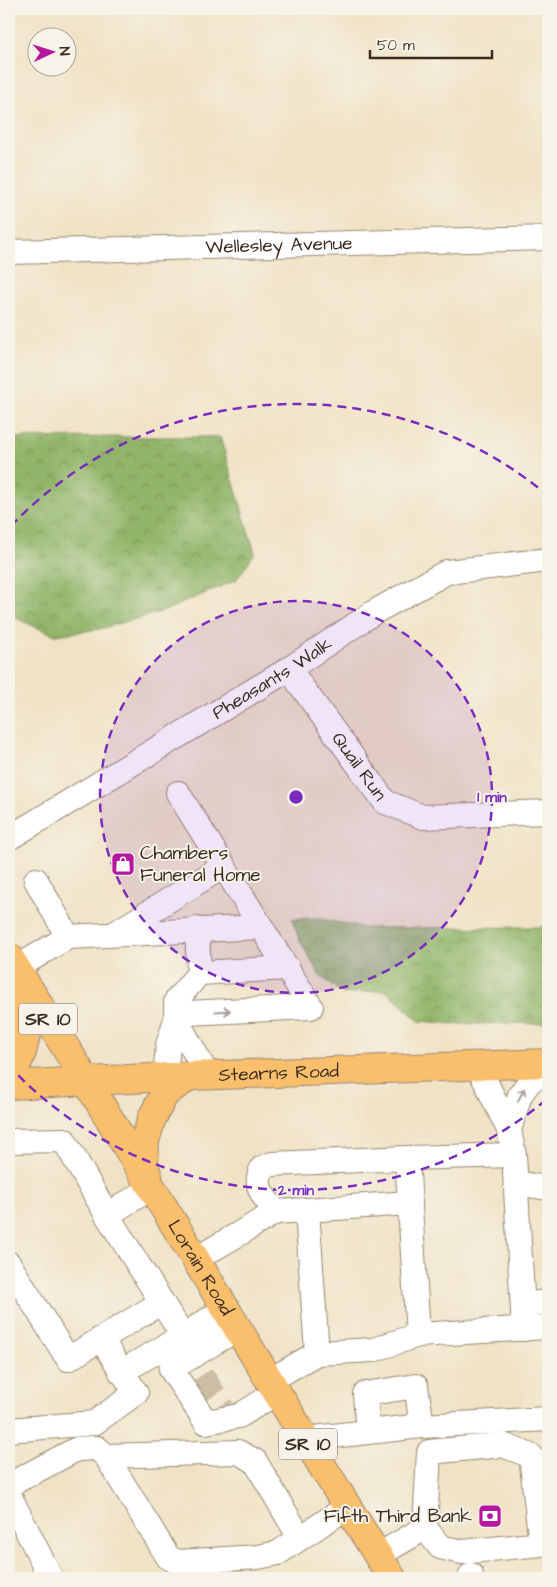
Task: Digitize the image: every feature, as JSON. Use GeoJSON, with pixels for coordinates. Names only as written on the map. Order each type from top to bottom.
{"type":"FeatureCollection","features":[{"type":"Feature","properties":{"kind":"main road"},"geometry":{"type":"LineString","coordinates":[[9,1075],[18,1062],[26,1036],[27,1005],[15,967]]}},
{"type":"Feature","properties":{"kind":"main road","name":"Lorain Road"},"geometry":{"type":"LineString","coordinates":[[15,967],[392,1578]]}},
{"type":"Feature","properties":{"kind":"main road","name":"Stearns Road"},"geometry":{"type":"LineString","coordinates":[[9,1085],[548,1063]]}},
{"type":"Feature","properties":{"kind":"main road"},"geometry":{"type":"LineString","coordinates":[[152,1187],[144,1166],[145,1141],[152,1118],[165,1093],[187,1077]]}},
{"type":"Feature","properties":{"kind":"street","name":"Wellesley Avenue"},"geometry":{"type":"LineString","coordinates":[[9,252],[548,238]]}},
{"type":"Feature","properties":{"kind":"street","name":"Pheasants Walk"},"geometry":{"type":"LineString","coordinates":[[9,838],[289,668],[376,611],[447,572],[548,560]]}},
{"type":"Feature","properties":{"kind":"street","name":"Quail Run"},"geometry":{"type":"LineString","coordinates":[[289,668],[384,802],[423,817],[548,812]]}},
{"type":"Feature","properties":{"kind":"street"},"geometry":{"type":"LineString","coordinates":[[178,794],[311,1007],[187,1013],[176,1019],[168,1045],[187,1077]]}},
{"type":"Feature","properties":{"kind":"street"},"geometry":{"type":"LineString","coordinates":[[115,934],[224,866]]}},
{"type":"Feature","properties":{"kind":"street"},"geometry":{"type":"LineString","coordinates":[[36,880],[68,937]]}},
{"type":"Feature","properties":{"kind":"street"},"geometry":{"type":"LineString","coordinates":[[15,967],[68,937],[262,926]]}},
{"type":"Feature","properties":{"kind":"street"},"geometry":{"type":"LineString","coordinates":[[187,1077],[176,1019],[176,1001],[199,973],[197,929]]}},
{"type":"Feature","properties":{"kind":"street"},"geometry":{"type":"LineString","coordinates":[[199,973],[288,968]]}},
{"type":"Feature","properties":{"kind":"street"},"geometry":{"type":"LineString","coordinates":[[478,1066],[509,1130],[514,1155],[524,1329]]}},
{"type":"Feature","properties":{"kind":"street"},"geometry":{"type":"LineString","coordinates":[[509,1130],[520,1095],[530,1081],[548,1072]]}},
{"type":"Feature","properties":{"kind":"street"},"geometry":{"type":"LineString","coordinates":[[9,1140],[64,1140],[107,1215],[162,1302],[188,1352]]}},
{"type":"Feature","properties":{"kind":"street"},"geometry":{"type":"LineString","coordinates":[[276,1212],[261,1193],[257,1177],[262,1168],[272,1164],[514,1155]]}},
{"type":"Feature","properties":{"kind":"street"},"geometry":{"type":"LineString","coordinates":[[407,1158],[418,1336]]}},
{"type":"Feature","properties":{"kind":"street"},"geometry":{"type":"LineString","coordinates":[[516,1183],[548,1188]]}},
{"type":"Feature","properties":{"kind":"street"},"geometry":{"type":"LineString","coordinates":[[107,1215],[152,1187]]}},
{"type":"Feature","properties":{"kind":"street"},"geometry":{"type":"LineString","coordinates":[[196,1259],[276,1212],[410,1203]]}},
{"type":"Feature","properties":{"kind":"street"},"geometry":{"type":"LineString","coordinates":[[307,1210],[327,1352]]}},
{"type":"Feature","properties":{"kind":"street"},"geometry":{"type":"LineString","coordinates":[[9,1264],[68,1359],[162,1302]]}},
{"type":"Feature","properties":{"kind":"street"},"geometry":{"type":"LineString","coordinates":[[523,1305],[548,1302]]}},
{"type":"Feature","properties":{"kind":"street"},"geometry":{"type":"LineString","coordinates":[[231,1319],[188,1352],[171,1369],[206,1422],[226,1413],[239,1416],[273,1387],[327,1352],[374,1341],[418,1336],[548,1328]]}},
{"type":"Feature","properties":{"kind":"street"},"geometry":{"type":"LineString","coordinates":[[9,1430],[94,1423],[136,1393],[101,1339]]}},
{"type":"Feature","properties":{"kind":"street"},"geometry":{"type":"LineString","coordinates":[[327,1352],[373,1350],[374,1341]]}},
{"type":"Feature","properties":{"kind":"street"},"geometry":{"type":"LineString","coordinates":[[121,1372],[188,1352]]}},
{"type":"Feature","properties":{"kind":"street"},"geometry":{"type":"LineString","coordinates":[[368,1432],[365,1394],[416,1386],[422,1426]]}},
{"type":"Feature","properties":{"kind":"street"},"geometry":{"type":"LineString","coordinates":[[305,1439],[422,1426],[548,1419]]}},
{"type":"Feature","properties":{"kind":"street"},"geometry":{"type":"LineString","coordinates":[[503,1445],[531,1456],[541,1544],[462,1552],[440,1547],[425,1528],[429,1452],[503,1445]]}},
{"type":"Feature","properties":{"kind":"street"},"geometry":{"type":"LineString","coordinates":[[9,1485],[77,1449],[97,1448],[106,1456],[168,1558],[177,1562],[278,1554],[348,1507]]}},
{"type":"Feature","properties":{"kind":"street"},"geometry":{"type":"LineString","coordinates":[[106,1456],[238,1452],[255,1461],[300,1538]]}},
{"type":"Feature","properties":{"kind":"street"},"geometry":{"type":"LineString","coordinates":[[9,1495],[51,1578]]}},
{"type":"Feature","properties":{"kind":"street"},"geometry":{"type":"LineString","coordinates":[[377,1556],[425,1528]]}},
{"type":"Feature","properties":{"kind":"green space"},"geometry":{"type":"Polygon","coordinates":[[[220,437],[255,553],[236,580],[164,611],[100,629],[55,635],[22,621],[9,613],[9,438],[220,437]]]}},
{"type":"Feature","properties":{"kind":"green space"},"geometry":{"type":"Polygon","coordinates":[[[317,918],[364,928],[548,927],[548,1023],[455,1024],[419,1021],[385,990],[344,994],[320,976],[300,941],[292,919],[317,918]]]}},
{"type":"Feature","properties":{"kind":"waterway"},"geometry":{"type":"LineString","coordinates":[[9,1564],[17,1578]]}},
{"type":"Feature","properties":{"kind":"tunnel"},"geometry":{"type":"LineString","coordinates":[[202,1375],[223,1409]]}},
{"type":"Feature","properties":{"kind":"place","name":"Chambers Funeral Home"},"geometry":{"type":"Point","coordinates":[123,864]}},
{"type":"Feature","properties":{"kind":"place","name":"Fifth Third Bank"},"geometry":{"type":"Point","coordinates":[490,1516]}}]}
